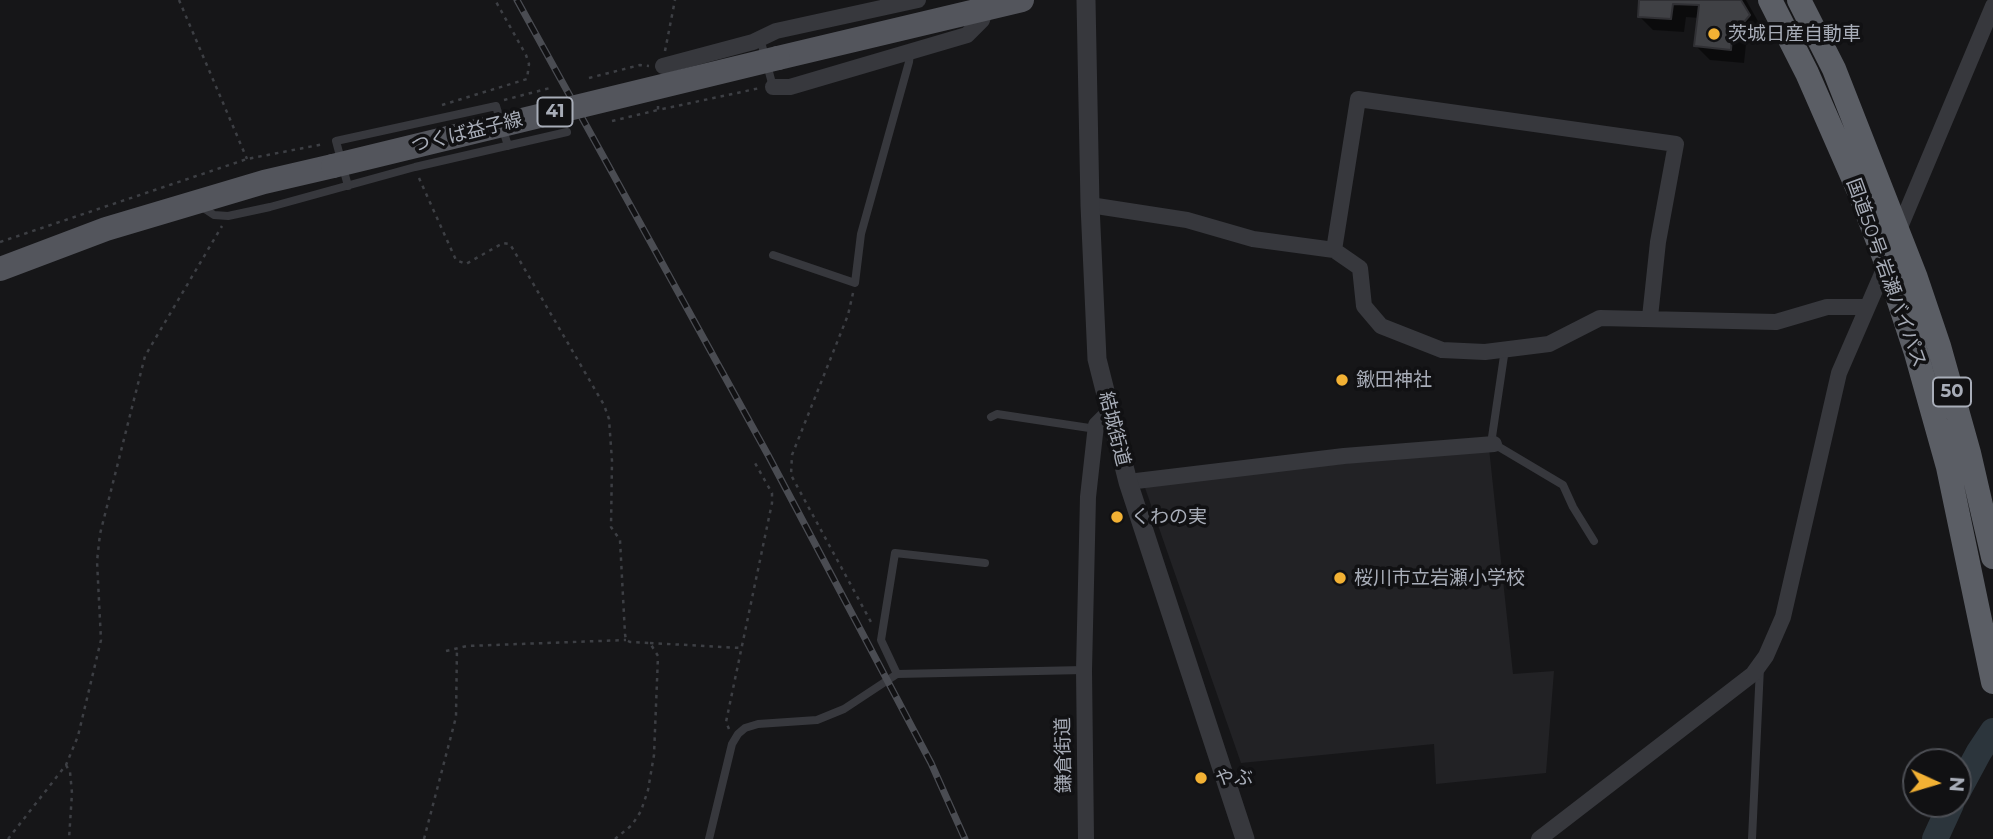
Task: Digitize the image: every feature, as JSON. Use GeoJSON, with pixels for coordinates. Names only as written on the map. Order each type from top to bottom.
{"type":"FeatureCollection","features":[{"type":"Feature","properties":{"kind":"highway","name":"国道50号 岩瀬バイパス"},"geometry":{"type":"LineString","coordinates":[[1770,0],[1807,73],[1860,194],[1916,352],[1948,467],[1993,682]]}},
{"type":"Feature","properties":{"kind":"highway","name":"国道50号 岩瀬バイパス"},"geometry":{"type":"LineString","coordinates":[[1799,0],[1834,69],[1898,231],[1939,346],[1969,453],[1993,556]]}},
{"type":"Feature","properties":{"kind":"main road","name":"つくば益子線"},"geometry":{"type":"LineString","coordinates":[[0,269],[106,229],[196,202],[334,153],[778,58],[981,4],[1022,0]]}},
{"type":"Feature","properties":{"kind":"street"},"geometry":{"type":"LineString","coordinates":[[663,66],[776,31],[918,0]]}},
{"type":"Feature","properties":{"kind":"street","name":"結城街道"},"geometry":{"type":"LineString","coordinates":[[1086,0],[1090,205],[1097,359],[1128,482],[1245,839]]}},
{"type":"Feature","properties":{"kind":"street"},"geometry":{"type":"LineString","coordinates":[[773,87],[790,87],[967,35],[979,25],[981,4]]}},
{"type":"Feature","properties":{"kind":"street"},"geometry":{"type":"LineString","coordinates":[[1539,839],[1753,674],[1760,664],[1783,617],[1839,373],[1993,6]]}},
{"type":"Feature","properties":{"kind":"street"},"geometry":{"type":"LineString","coordinates":[[1334,250],[1358,99],[1676,144],[1658,242],[1650,317]]}},
{"type":"Feature","properties":{"kind":"street"},"geometry":{"type":"LineString","coordinates":[[1090,205],[1187,220],[1253,239],[1334,250],[1360,268],[1364,306],[1381,326],[1441,349],[1485,352],[1549,344],[1600,317],[1650,317],[1732,323],[1776,322],[1827,307],[1866,307]]}},
{"type":"Feature","properties":{"kind":"street"},"geometry":{"type":"LineString","coordinates":[[1096,429],[1096,425],[1109,412]]}},
{"type":"Feature","properties":{"kind":"street","name":"鎌倉街道"},"geometry":{"type":"LineString","coordinates":[[1086,839],[1084,670],[1088,496],[1096,429]]}},
{"type":"Feature","properties":{"kind":"street"},"geometry":{"type":"LineString","coordinates":[[1128,482],[1345,456],[1494,444]]}},
{"type":"Feature","properties":{"kind":"lane"},"geometry":{"type":"LineString","coordinates":[[760,38],[773,87]]}},
{"type":"Feature","properties":{"kind":"lane"},"geometry":{"type":"LineString","coordinates":[[773,255],[855,283],[860,234],[910,52]]}},
{"type":"Feature","properties":{"kind":"lane"},"geometry":{"type":"LineString","coordinates":[[348,186],[334,153],[402,127],[496,106],[508,145]]}},
{"type":"Feature","properties":{"kind":"lane"},"geometry":{"type":"LineString","coordinates":[[402,127],[415,167]]}},
{"type":"Feature","properties":{"kind":"lane"},"geometry":{"type":"LineString","coordinates":[[196,202],[214,215],[228,216],[415,167],[567,132]]}},
{"type":"Feature","properties":{"kind":"lane"},"geometry":{"type":"LineString","coordinates":[[1505,349],[1492,437],[1494,444],[1563,485],[1594,541]]}},
{"type":"Feature","properties":{"kind":"lane"},"geometry":{"type":"LineString","coordinates":[[991,417],[997,414],[1096,429]]}},
{"type":"Feature","properties":{"kind":"lane"},"geometry":{"type":"LineString","coordinates":[[897,674],[881,640],[895,553],[985,563]]}},
{"type":"Feature","properties":{"kind":"lane"},"geometry":{"type":"LineString","coordinates":[[1752,839],[1760,664]]}},
{"type":"Feature","properties":{"kind":"lane"},"geometry":{"type":"LineString","coordinates":[[709,839],[732,744],[745,728],[758,724],[817,720],[844,709],[897,674],[1084,670]]}},
{"type":"Feature","properties":{"kind":"path"},"geometry":{"type":"LineString","coordinates":[[179,0],[247,159]]}},
{"type":"Feature","properties":{"kind":"path"},"geometry":{"type":"LineString","coordinates":[[443,105],[527,79],[529,64],[526,55],[495,0]]}},
{"type":"Feature","properties":{"kind":"path"},"geometry":{"type":"LineString","coordinates":[[589,78],[640,65],[663,66]]}},
{"type":"Feature","properties":{"kind":"path"},"geometry":{"type":"LineString","coordinates":[[496,106],[501,100],[551,88]]}},
{"type":"Feature","properties":{"kind":"path"},"geometry":{"type":"LineString","coordinates":[[612,121],[658,110]]}},
{"type":"Feature","properties":{"kind":"path"},"geometry":{"type":"LineString","coordinates":[[0,242],[247,159],[334,153]]}},
{"type":"Feature","properties":{"kind":"path"},"geometry":{"type":"LineString","coordinates":[[415,167],[456,260],[466,264],[503,243],[510,244],[604,405],[611,438],[611,527],[620,540],[626,640]]}},
{"type":"Feature","properties":{"kind":"path"},"geometry":{"type":"LineString","coordinates":[[8,839],[66,765],[78,736],[101,640],[97,561],[100,534],[145,356],[228,216]]}},
{"type":"Feature","properties":{"kind":"path"},"geometry":{"type":"LineString","coordinates":[[855,283],[848,315],[792,455],[791,475],[881,640]]}},
{"type":"Feature","properties":{"kind":"path"},"geometry":{"type":"LineString","coordinates":[[738,734],[729,729],[726,722],[772,503],[772,493],[755,463]]}},
{"type":"Feature","properties":{"kind":"path"},"geometry":{"type":"LineString","coordinates":[[446,650],[467,646],[626,640],[741,648]]}},
{"type":"Feature","properties":{"kind":"path"},"geometry":{"type":"LineString","coordinates":[[615,839],[632,825],[648,790],[654,755],[659,656],[650,643]]}},
{"type":"Feature","properties":{"kind":"path"},"geometry":{"type":"LineString","coordinates":[[424,839],[456,717],[457,648]]}},
{"type":"Feature","properties":{"kind":"path"},"geometry":{"type":"LineString","coordinates":[[66,765],[70,772],[72,793],[69,839]]}},
{"type":"Feature","properties":{"kind":"shaded area","name":"桜川市立岩瀬小学校"},"geometry":{"type":"Polygon","coordinates":[[[1489,448],[1513,674],[1554,671],[1546,773],[1436,784],[1434,744],[1241,763],[1144,485],[1489,448]]]}},
{"type":"Feature","properties":{"kind":"building","name":"茨城日産自動車"},"geometry":{"type":"Polygon","coordinates":[[[1639,0],[1741,0],[1750,15],[1745,21],[1733,21],[1731,50],[1694,46],[1699,5],[1673,4],[1671,19],[1638,17],[1639,0]]]}},
{"type":"Feature","properties":{"kind":"waterway"},"geometry":{"type":"LineString","coordinates":[[1972,765],[1993,731]]}},
{"type":"Feature","properties":{"kind":"waterway"},"geometry":{"type":"LineString","coordinates":[[1935,839],[1945,818]]}},
{"type":"Feature","properties":{"kind":"railway"},"geometry":{"type":"LineString","coordinates":[[517,0],[768,455],[931,763],[965,839]]}},
{"type":"Feature","properties":{"kind":"place","name":"茨城日産自動車"},"geometry":{"type":"Point","coordinates":[1714,34]}},
{"type":"Feature","properties":{"kind":"place","name":"鍬田神社"},"geometry":{"type":"Point","coordinates":[1342,380]}},
{"type":"Feature","properties":{"kind":"place","name":"くわの実"},"geometry":{"type":"Point","coordinates":[1117,517]}},
{"type":"Feature","properties":{"kind":"place","name":"桜川市立岩瀬小学校"},"geometry":{"type":"Point","coordinates":[1340,578]}},
{"type":"Feature","properties":{"kind":"place","name":"やぶ"},"geometry":{"type":"Point","coordinates":[1201,778]}}]}
